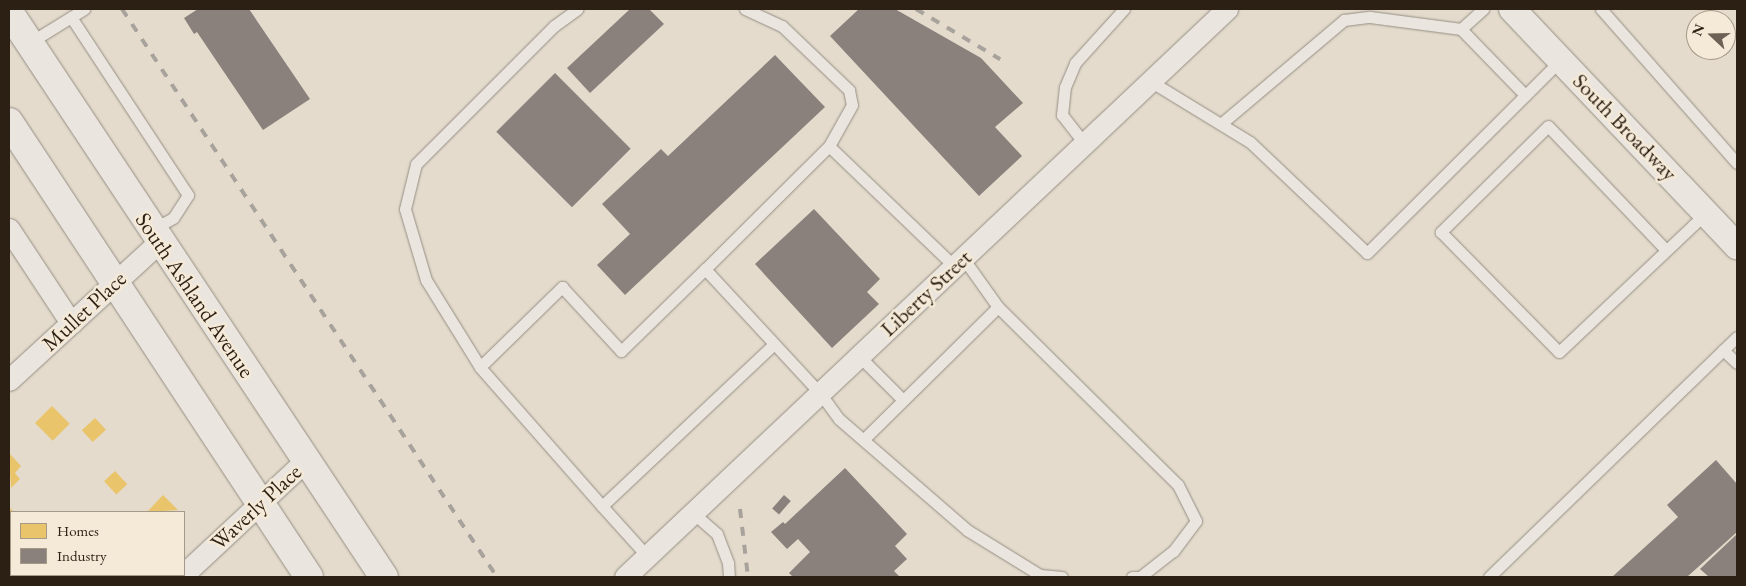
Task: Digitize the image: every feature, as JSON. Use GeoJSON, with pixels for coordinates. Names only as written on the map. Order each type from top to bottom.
{"type":"FeatureCollection","features":[{"type":"Feature","properties":{"kind":"main road","name":"South Ashland Avenue"},"geometry":{"type":"LineString","coordinates":[[9,12],[155,236],[384,577]]}},
{"type":"Feature","properties":{"kind":"main road"},"geometry":{"type":"LineString","coordinates":[[9,122],[309,577]]}},
{"type":"Feature","properties":{"kind":"street","name":"South Broadway"},"geometry":{"type":"LineString","coordinates":[[1512,9],[1707,212],[1737,246]]}},
{"type":"Feature","properties":{"kind":"street","name":"Liberty Street"},"geometry":{"type":"LineString","coordinates":[[625,577],[1150,81],[1219,11]]}},
{"type":"Feature","properties":{"kind":"street"},"geometry":{"type":"LineString","coordinates":[[9,229],[70,323]]}},
{"type":"Feature","properties":{"kind":"street","name":"Mullet Place"},"geometry":{"type":"LineString","coordinates":[[9,380],[115,283],[155,236]]}},
{"type":"Feature","properties":{"kind":"street","name":"Waverly Place"},"geometry":{"type":"LineString","coordinates":[[185,572],[305,461]]}},
{"type":"Feature","properties":{"kind":"lane"},"geometry":{"type":"LineString","coordinates":[[29,43],[84,9]]}},
{"type":"Feature","properties":{"kind":"lane"},"geometry":{"type":"LineString","coordinates":[[577,9],[554,26],[416,164],[405,209],[426,280],[480,367],[648,556]]}},
{"type":"Feature","properties":{"kind":"lane"},"geometry":{"type":"LineString","coordinates":[[480,367],[562,288],[621,351],[829,146],[852,105],[849,90],[782,26],[745,9]]}},
{"type":"Feature","properties":{"kind":"lane"},"geometry":{"type":"LineString","coordinates":[[1084,143],[1062,115],[1064,87],[1075,63],[1124,9]]}},
{"type":"Feature","properties":{"kind":"lane"},"geometry":{"type":"LineString","coordinates":[[1461,29],[1483,9]]}},
{"type":"Feature","properties":{"kind":"lane"},"geometry":{"type":"LineString","coordinates":[[1601,9],[1737,163]]}},
{"type":"Feature","properties":{"kind":"lane"},"geometry":{"type":"LineString","coordinates":[[71,17],[188,195],[173,218],[155,236]]}},
{"type":"Feature","properties":{"kind":"lane"},"geometry":{"type":"LineString","coordinates":[[1222,123],[1344,20],[1370,17],[1461,29],[1525,95]]}},
{"type":"Feature","properties":{"kind":"lane"},"geometry":{"type":"LineString","coordinates":[[1150,81],[1222,123],[1250,142],[1367,253],[1561,60]]}},
{"type":"Feature","properties":{"kind":"lane"},"geometry":{"type":"LineString","coordinates":[[1666,250],[1548,126],[1442,232],[1559,352],[1707,212]]}},
{"type":"Feature","properties":{"kind":"lane"},"geometry":{"type":"LineString","coordinates":[[829,146],[958,262],[998,308],[1178,484],[1196,520],[1173,551],[1140,577],[1132,577]]}},
{"type":"Feature","properties":{"kind":"lane"},"geometry":{"type":"LineString","coordinates":[[705,269],[820,393],[839,419],[967,530],[1040,575],[1062,577]]}},
{"type":"Feature","properties":{"kind":"lane"},"geometry":{"type":"LineString","coordinates":[[864,440],[998,308]]}},
{"type":"Feature","properties":{"kind":"lane"},"geometry":{"type":"LineString","coordinates":[[1489,577],[1737,337]]}},
{"type":"Feature","properties":{"kind":"lane"},"geometry":{"type":"LineString","coordinates":[[602,506],[774,344]]}},
{"type":"Feature","properties":{"kind":"lane"},"geometry":{"type":"LineString","coordinates":[[1723,350],[1737,364]]}},
{"type":"Feature","properties":{"kind":"lane"},"geometry":{"type":"LineString","coordinates":[[859,356],[903,400]]}},
{"type":"Feature","properties":{"kind":"lane"},"geometry":{"type":"LineString","coordinates":[[693,513],[717,534],[728,562],[729,577]]}},
{"type":"Feature","properties":{"kind":"building: Homes"},"geometry":{"type":"Polygon","coordinates":[[[52,406],[70,424],[53,441],[35,423],[52,406]]]}},
{"type":"Feature","properties":{"kind":"building: Homes"},"geometry":{"type":"Polygon","coordinates":[[[95,418],[106,430],[93,442],[82,430],[95,418]]]}},
{"type":"Feature","properties":{"kind":"building: Homes"},"geometry":{"type":"Polygon","coordinates":[[[9,453],[21,466],[15,473],[20,479],[11,488],[9,453]]]}},
{"type":"Feature","properties":{"kind":"building: Homes"},"geometry":{"type":"Polygon","coordinates":[[[115,471],[127,484],[116,494],[104,481],[115,471]]]}},
{"type":"Feature","properties":{"kind":"building: Homes"},"geometry":{"type":"Polygon","coordinates":[[[163,495],[178,510],[164,511],[148,511],[163,495]]]}},
{"type":"Feature","properties":{"kind":"building: Homes"},"geometry":{"type":"Polygon","coordinates":[[[9,507],[13,511],[10,511],[9,526],[9,507]]]}},
{"type":"Feature","properties":{"kind":"building: Homes"},"geometry":{"type":"Polygon","coordinates":[[[44,576],[45,577],[26,577],[44,576]]]}},
{"type":"Feature","properties":{"kind":"building: Industry"},"geometry":{"type":"Polygon","coordinates":[[[198,9],[249,9],[310,99],[263,130],[197,32],[194,34],[184,18],[198,9]]]}},
{"type":"Feature","properties":{"kind":"building: Industry"},"geometry":{"type":"Polygon","coordinates":[[[630,9],[649,9],[664,24],[590,93],[567,68],[630,9]]]}},
{"type":"Feature","properties":{"kind":"building: Industry"},"geometry":{"type":"Polygon","coordinates":[[[859,9],[895,9],[981,58],[1023,103],[995,127],[1022,156],[979,196],[830,36],[859,9]]]}},
{"type":"Feature","properties":{"kind":"building: Industry"},"geometry":{"type":"Polygon","coordinates":[[[775,55],[825,107],[625,295],[597,265],[630,234],[602,204],[661,149],[668,156],[775,55]]]}},
{"type":"Feature","properties":{"kind":"building: Industry"},"geometry":{"type":"Polygon","coordinates":[[[555,73],[631,149],[572,207],[496,132],[555,73]]]}},
{"type":"Feature","properties":{"kind":"building: Industry"},"geometry":{"type":"Polygon","coordinates":[[[814,209],[880,279],[867,292],[879,304],[832,348],[755,264],[814,209]]]}},
{"type":"Feature","properties":{"kind":"building: Industry"},"geometry":{"type":"Polygon","coordinates":[[[1716,460],[1737,484],[1737,532],[1687,577],[1612,577],[1678,517],[1667,505],[1716,460]]]}},
{"type":"Feature","properties":{"kind":"building: Industry"},"geometry":{"type":"Polygon","coordinates":[[[845,468],[907,534],[895,546],[907,559],[894,571],[900,577],[793,577],[789,573],[810,552],[798,539],[787,549],[771,532],[783,522],[785,524],[845,468]]]}},
{"type":"Feature","properties":{"kind":"building: Industry"},"geometry":{"type":"Polygon","coordinates":[[[784,495],[791,501],[779,514],[772,509],[784,495]]]}},
{"type":"Feature","properties":{"kind":"building: Industry"},"geometry":{"type":"Polygon","coordinates":[[[1737,534],[1737,577],[1709,577],[1700,569],[1737,534]]]}},
{"type":"Feature","properties":{"kind":"railway"},"geometry":{"type":"LineString","coordinates":[[122,9],[497,577]]}},
{"type":"Feature","properties":{"kind":"railway"},"geometry":{"type":"LineString","coordinates":[[916,9],[1000,59]]}},
{"type":"Feature","properties":{"kind":"railway"},"geometry":{"type":"LineString","coordinates":[[740,509],[748,577]]}}]}
